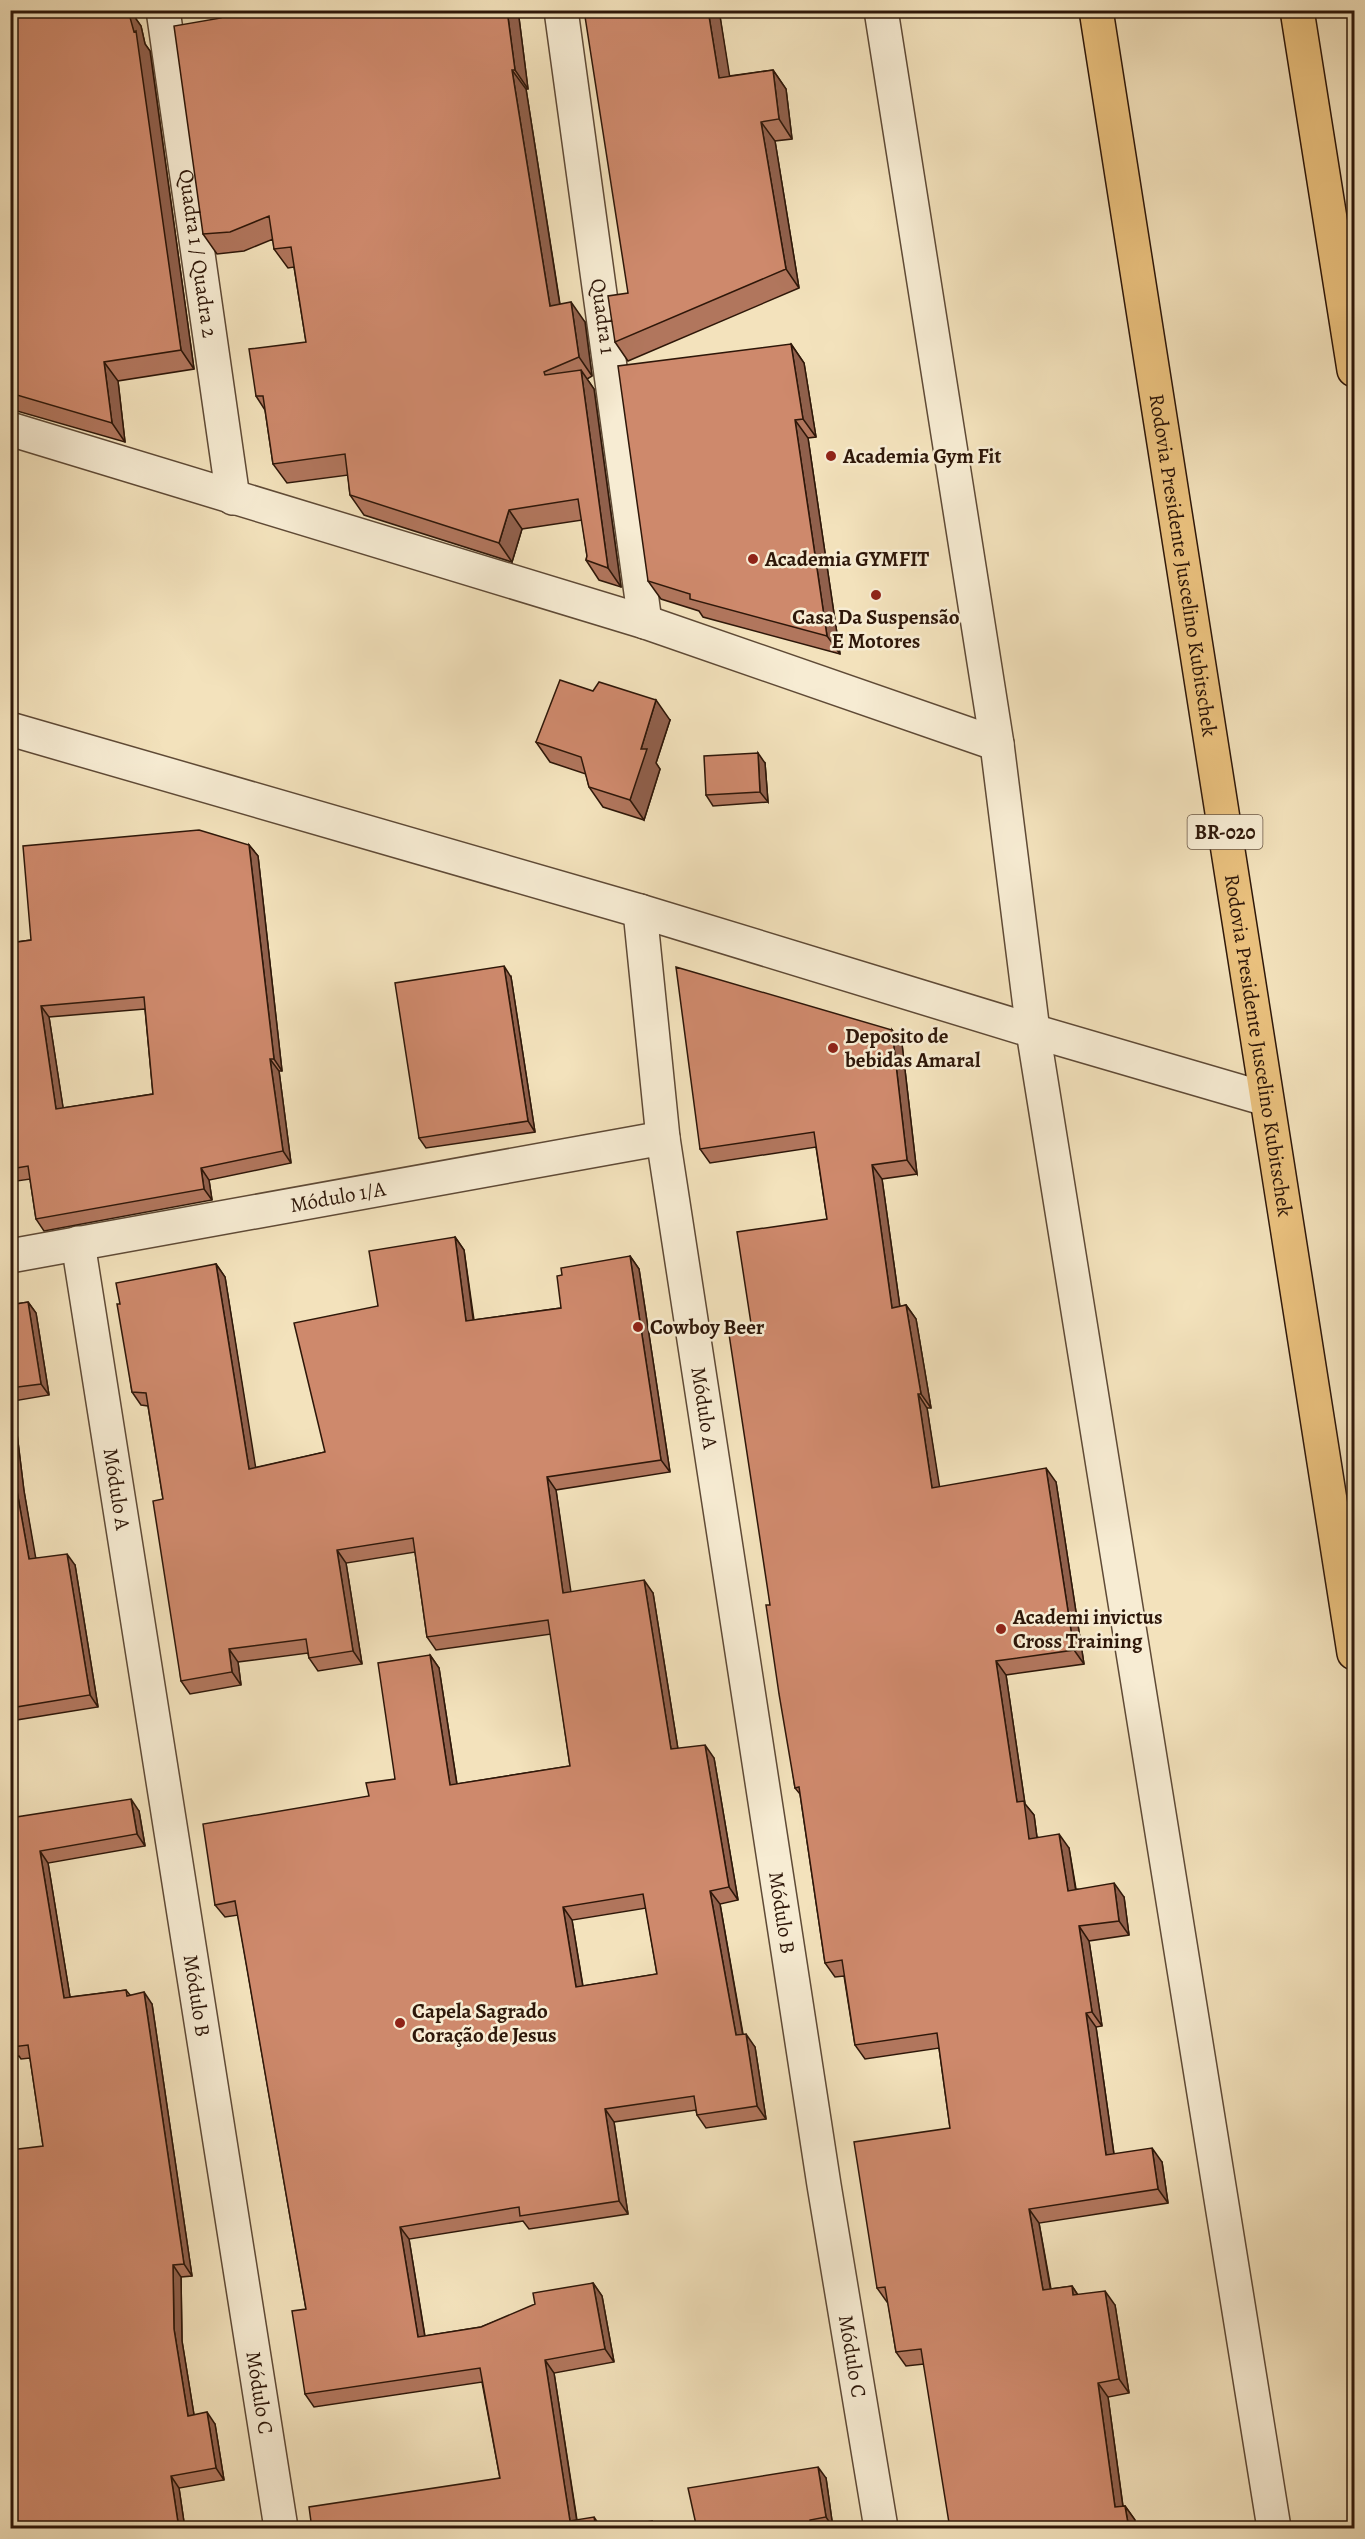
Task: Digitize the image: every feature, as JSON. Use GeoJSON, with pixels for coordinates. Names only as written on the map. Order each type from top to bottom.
{"type":"FeatureCollection","features":[{"type":"Feature","properties":{"kind":"highway","name":"Rodovia Presidente Juscelino Kubitschek"},"geometry":{"type":"LineString","coordinates":[[1096,10],[1354,1653]]}},
{"type":"Feature","properties":{"kind":"highway"},"geometry":{"type":"LineString","coordinates":[[1297,10],[1354,370]]}},
{"type":"Feature","properties":{"kind":"street","name":"Quadra 1 / Quadra 2"},"geometry":{"type":"LineString","coordinates":[[164,10],[233,498]]}},
{"type":"Feature","properties":{"kind":"street","name":"Quadra 1"},"geometry":{"type":"LineString","coordinates":[[561,10],[645,622]]}},
{"type":"Feature","properties":{"kind":"street"},"geometry":{"type":"LineString","coordinates":[[881,10],[997,744],[1033,1031],[1274,2529]]}},
{"type":"Feature","properties":{"kind":"street"},"geometry":{"type":"LineString","coordinates":[[10,429],[645,622],[997,744]]}},
{"type":"Feature","properties":{"kind":"street"},"geometry":{"type":"LineString","coordinates":[[10,729],[640,911],[1033,1031],[1266,1099]]}},
{"type":"Feature","properties":{"kind":"street","name":"Módulo A"},"geometry":{"type":"LineString","coordinates":[[640,911],[663,1138],[741,1641]]}},
{"type":"Feature","properties":{"kind":"street","name":"Módulo 1/A"},"geometry":{"type":"LineString","coordinates":[[10,1256],[663,1138]]}},
{"type":"Feature","properties":{"kind":"street","name":"Módulo A"},"geometry":{"type":"LineString","coordinates":[[78,1243],[156,1735]]}},
{"type":"Feature","properties":{"kind":"street","name":"Módulo B"},"geometry":{"type":"LineString","coordinates":[[741,1641],[824,2185]]}},
{"type":"Feature","properties":{"kind":"street","name":"Módulo B"},"geometry":{"type":"LineString","coordinates":[[156,1735],[238,2256]]}},
{"type":"Feature","properties":{"kind":"street","name":"Módulo C"},"geometry":{"type":"LineString","coordinates":[[824,2185],[881,2529]]}},
{"type":"Feature","properties":{"kind":"street","name":"Módulo C"},"geometry":{"type":"LineString","coordinates":[[238,2256],[281,2529]]}},
{"type":"Feature","properties":{"kind":"building"},"geometry":{"type":"Polygon","coordinates":[[[10,10],[128,10],[134,32],[136,31],[181,350],[104,362],[112,423],[10,393],[10,10]]]}},
{"type":"Feature","properties":{"kind":"building"},"geometry":{"type":"Polygon","coordinates":[[[220,10],[507,10],[515,70],[512,70],[550,306],[571,302],[579,357],[544,372],[545,375],[581,370],[608,568],[586,560],[578,499],[509,510],[499,543],[350,495],[345,454],[273,464],[263,396],[256,396],[249,349],[306,342],[291,247],[274,249],[269,216],[230,232],[203,234],[174,26],[221,18],[220,10]]]}},
{"type":"Feature","properties":{"kind":"building"},"geometry":{"type":"Polygon","coordinates":[[[584,10],[708,10],[719,78],[773,70],[779,119],[761,122],[786,269],[615,342],[608,296],[628,293],[584,10]]]}},
{"type":"Feature","properties":{"kind":"building"},"geometry":{"type":"Polygon","coordinates":[[[791,344],[803,419],[795,420],[827,636],[690,599],[690,594],[648,581],[618,366],[791,344]]]}},
{"type":"Feature","properties":{"kind":"building"},"geometry":{"type":"Polygon","coordinates":[[[560,680],[593,691],[599,682],[656,700],[641,749],[647,749],[630,800],[589,787],[581,757],[536,742],[560,680]]]}},
{"type":"Feature","properties":{"kind":"building"},"geometry":{"type":"Polygon","coordinates":[[[758,753],[760,792],[706,795],[704,756],[758,753]]]}},
{"type":"Feature","properties":{"kind":"building"},"geometry":{"type":"Polygon","coordinates":[[[199,830],[249,845],[274,1059],[270,1059],[283,1151],[201,1168],[204,1189],[36,1219],[28,1166],[10,1169],[10,943],[31,940],[23,846],[199,830]],[[144,997],[41,1006],[56,1109],[153,1094],[144,997]]]}},
{"type":"Feature","properties":{"kind":"building"},"geometry":{"type":"Polygon","coordinates":[[[504,966],[528,1121],[419,1138],[395,983],[504,966]]]}},
{"type":"Feature","properties":{"kind":"building"},"geometry":{"type":"Polygon","coordinates":[[[676,967],[892,1030],[907,1160],[872,1165],[892,1308],[906,1305],[921,1394],[918,1394],[932,1488],[1046,1468],[1074,1650],[996,1661],[1017,1802],[1024,1801],[1029,1839],[1059,1834],[1068,1891],[1114,1883],[1119,1921],[1079,1926],[1092,2012],[1086,2013],[1106,2155],[1152,2148],[1158,2189],[1029,2209],[1043,2290],[1072,2286],[1073,2295],[1105,2291],[1119,2379],[1098,2383],[1115,2507],[1125,2506],[1129,2529],[950,2529],[921,2349],[896,2352],[885,2287],[877,2288],[854,2142],[950,2128],[937,2033],[855,2045],[842,1960],[825,1963],[799,1787],[795,1788],[779,1694],[766,1605],[770,1605],[729,1334],[752,1330],[737,1232],[827,1219],[814,1132],[700,1149],[676,967]]]}},
{"type":"Feature","properties":{"kind":"building"},"geometry":{"type":"Polygon","coordinates":[[[455,1237],[466,1321],[561,1308],[557,1276],[562,1275],[561,1268],[630,1256],[661,1460],[547,1477],[563,1593],[644,1580],[671,1749],[705,1745],[729,1887],[710,1891],[736,2035],[746,2034],[757,2106],[697,2115],[694,2096],[605,2109],[619,2201],[520,2216],[519,2207],[400,2227],[418,2337],[481,2327],[535,2304],[533,2293],[593,2283],[605,2349],[545,2360],[570,2521],[594,2517],[596,2529],[312,2529],[309,2507],[500,2478],[480,2368],[305,2394],[292,2311],[306,2309],[235,1901],[215,1905],[203,1824],[369,1796],[366,1783],[395,1779],[378,1663],[430,1655],[450,1785],[570,1766],[548,1620],[427,1637],[413,1538],[337,1550],[353,1651],[309,1658],[306,1639],[229,1649],[232,1672],[181,1681],[153,1501],[163,1499],[146,1393],[132,1392],[117,1304],[120,1304],[116,1283],[216,1264],[249,1469],[325,1452],[294,1323],[378,1306],[369,1251],[455,1237]],[[643,1894],[563,1907],[576,1987],[657,1974],[643,1894]]]}},
{"type":"Feature","properties":{"kind":"building"},"geometry":{"type":"Polygon","coordinates":[[[28,1302],[41,1384],[10,1388],[10,1305],[28,1302]]]}},
{"type":"Feature","properties":{"kind":"building"},"geometry":{"type":"Polygon","coordinates":[[[10,1439],[29,1559],[67,1554],[90,1695],[10,1708],[10,1439]]]}},
{"type":"Feature","properties":{"kind":"building"},"geometry":{"type":"Polygon","coordinates":[[[131,1799],[137,1834],[40,1851],[64,1998],[126,1990],[127,1996],[144,1992],[184,2264],[173,2265],[174,2329],[188,2416],[207,2412],[216,2468],[171,2476],[179,2529],[10,2529],[10,2150],[43,2146],[28,2045],[12,2047],[10,2044],[10,1818],[131,1799]]]}},
{"type":"Feature","properties":{"kind":"building"},"geometry":{"type":"Polygon","coordinates":[[[818,2467],[826,2517],[810,2520],[811,2529],[697,2529],[688,2488],[818,2467]]]}},
{"type":"Feature","properties":{"kind":"building"},"geometry":{"type":"Polygon","coordinates":[[[652,2521],[653,2529],[601,2529],[652,2521]]]}},
{"type":"Feature","properties":{"kind":"place","name":"Academia Gym Fit"},"geometry":{"type":"Point","coordinates":[831,456]}},
{"type":"Feature","properties":{"kind":"place","name":"Academia GYMFIT"},"geometry":{"type":"Point","coordinates":[753,559]}},
{"type":"Feature","properties":{"kind":"place","name":"Casa Da Suspensão E Motores"},"geometry":{"type":"Point","coordinates":[876,595]}},
{"type":"Feature","properties":{"kind":"place","name":"Deposito de bebidas Amaral"},"geometry":{"type":"Point","coordinates":[833,1048]}},
{"type":"Feature","properties":{"kind":"place","name":"Cowboy Beer"},"geometry":{"type":"Point","coordinates":[638,1327]}},
{"type":"Feature","properties":{"kind":"place","name":"Academi invictus Cross Training"},"geometry":{"type":"Point","coordinates":[1001,1629]}},
{"type":"Feature","properties":{"kind":"place","name":"Capela Sagrado Coração de Jesus"},"geometry":{"type":"Point","coordinates":[400,2023]}}]}
